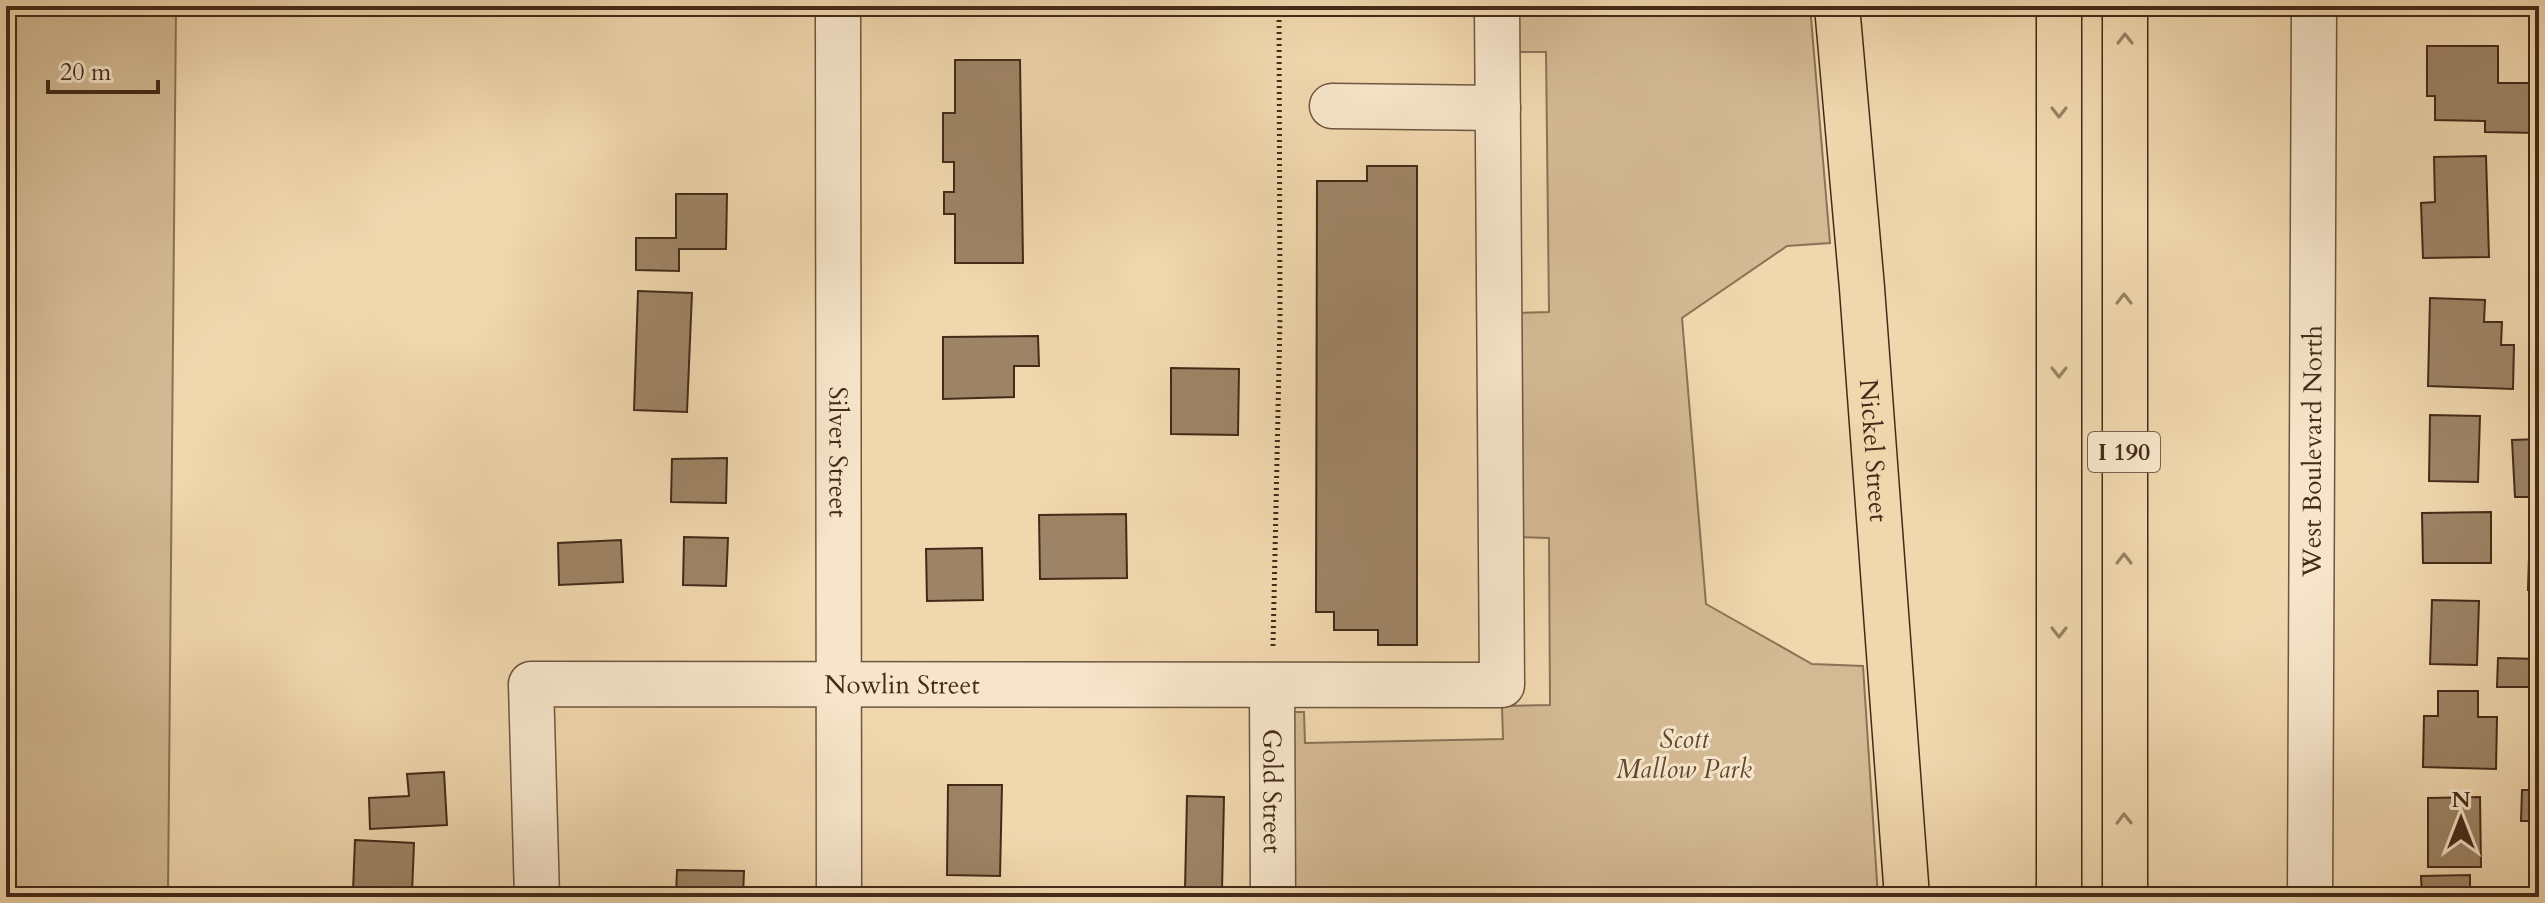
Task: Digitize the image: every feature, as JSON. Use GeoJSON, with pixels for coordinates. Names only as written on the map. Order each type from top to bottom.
{"type":"FeatureCollection","features":[{"type":"Feature","properties":{"kind":"main road","name":"Nickel Street"},"geometry":{"type":"LineString","coordinates":[[1837,6],[1862,288],[1907,897]]}},
{"type":"Feature","properties":{"kind":"main road","name":"I 190"},"geometry":{"type":"LineString","coordinates":[[2059,6],[2059,897]]}},
{"type":"Feature","properties":{"kind":"main road","name":"I 190"},"geometry":{"type":"LineString","coordinates":[[2125,6],[2125,897]]}},
{"type":"Feature","properties":{"kind":"street","name":"Silver Street"},"geometry":{"type":"LineString","coordinates":[[838,6],[839,897]]}},
{"type":"Feature","properties":{"kind":"street"},"geometry":{"type":"LineString","coordinates":[[1332,106],[1498,108],[1497,6]]}},
{"type":"Feature","properties":{"kind":"street","name":"West Boulevard North"},"geometry":{"type":"LineString","coordinates":[[2310,897],[2314,6]]}},
{"type":"Feature","properties":{"kind":"street","name":"Nowlin Street"},"geometry":{"type":"LineString","coordinates":[[537,897],[531,684],[1502,685],[1498,108]]}},
{"type":"Feature","properties":{"kind":"street","name":"Gold Street"},"geometry":{"type":"LineString","coordinates":[[1272,687],[1273,897]]}},
{"type":"Feature","properties":{"kind":"path"},"geometry":{"type":"LineString","coordinates":[[1272,687],[1280,319],[1279,6]]}},
{"type":"Feature","properties":{"kind":"green space"},"geometry":{"type":"Polygon","coordinates":[[[6,6],[176,6],[168,897],[6,897],[6,6]]]}},
{"type":"Feature","properties":{"kind":"green space","name":"Scott Mallow Park"},"geometry":{"type":"Polygon","coordinates":[[[1518,6],[1810,6],[1830,243],[1787,246],[1682,318],[1706,604],[1812,664],[1863,666],[1878,897],[1289,897],[1287,712],[1304,712],[1305,743],[1503,739],[1502,706],[1550,705],[1549,538],[1517,537],[1514,313],[1549,312],[1546,52],[1518,52],[1518,6]]]}},
{"type":"Feature","properties":{"kind":"building"},"geometry":{"type":"Polygon","coordinates":[[[2427,46],[2498,46],[2498,83],[2539,83],[2539,133],[2485,132],[2485,121],[2435,120],[2435,96],[2427,96],[2427,46]]]}},
{"type":"Feature","properties":{"kind":"building"},"geometry":{"type":"Polygon","coordinates":[[[955,60],[1020,60],[1023,263],[955,263],[955,214],[944,214],[944,192],[954,192],[954,162],[943,162],[943,113],[955,113],[955,60]]]}},
{"type":"Feature","properties":{"kind":"building"},"geometry":{"type":"Polygon","coordinates":[[[2486,156],[2489,257],[2423,258],[2421,203],[2435,202],[2434,157],[2486,156]]]}},
{"type":"Feature","properties":{"kind":"building"},"geometry":{"type":"Polygon","coordinates":[[[1367,166],[1417,166],[1417,645],[1378,645],[1378,630],[1334,630],[1334,612],[1316,612],[1317,181],[1367,181],[1367,166]]]}},
{"type":"Feature","properties":{"kind":"building"},"geometry":{"type":"Polygon","coordinates":[[[676,194],[727,194],[726,249],[679,249],[679,271],[636,270],[636,238],[676,238],[676,194]]]}},
{"type":"Feature","properties":{"kind":"building"},"geometry":{"type":"Polygon","coordinates":[[[638,291],[692,293],[687,412],[634,410],[638,291]]]}},
{"type":"Feature","properties":{"kind":"building"},"geometry":{"type":"Polygon","coordinates":[[[2430,298],[2485,300],[2484,322],[2502,322],[2501,345],[2514,345],[2513,389],[2428,386],[2430,298]]]}},
{"type":"Feature","properties":{"kind":"building"},"geometry":{"type":"Polygon","coordinates":[[[1038,336],[1039,366],[1014,366],[1014,397],[943,399],[943,337],[1038,336]]]}},
{"type":"Feature","properties":{"kind":"building"},"geometry":{"type":"Polygon","coordinates":[[[1171,368],[1239,369],[1238,435],[1171,434],[1171,368]]]}},
{"type":"Feature","properties":{"kind":"building"},"geometry":{"type":"Polygon","coordinates":[[[2430,415],[2480,416],[2478,482],[2429,481],[2430,415]]]}},
{"type":"Feature","properties":{"kind":"building"},"geometry":{"type":"Polygon","coordinates":[[[2539,439],[2539,497],[2515,497],[2512,440],[2539,439]]]}},
{"type":"Feature","properties":{"kind":"building"},"geometry":{"type":"Polygon","coordinates":[[[727,458],[726,503],[671,502],[672,459],[727,458]]]}},
{"type":"Feature","properties":{"kind":"building"},"geometry":{"type":"Polygon","coordinates":[[[2491,512],[2491,563],[2423,563],[2422,513],[2491,512]]]}},
{"type":"Feature","properties":{"kind":"building"},"geometry":{"type":"Polygon","coordinates":[[[1126,514],[1127,578],[1040,579],[1039,515],[1126,514]]]}},
{"type":"Feature","properties":{"kind":"building"},"geometry":{"type":"Polygon","coordinates":[[[684,537],[728,538],[726,586],[683,585],[684,537]]]}},
{"type":"Feature","properties":{"kind":"building"},"geometry":{"type":"Polygon","coordinates":[[[621,540],[623,582],[559,585],[558,543],[621,540]]]}},
{"type":"Feature","properties":{"kind":"building"},"geometry":{"type":"Polygon","coordinates":[[[982,548],[983,600],[927,601],[926,549],[982,548]]]}},
{"type":"Feature","properties":{"kind":"building"},"geometry":{"type":"Polygon","coordinates":[[[2529,557],[2539,558],[2539,591],[2528,590],[2529,557]]]}},
{"type":"Feature","properties":{"kind":"building"},"geometry":{"type":"Polygon","coordinates":[[[2432,600],[2479,601],[2477,665],[2430,664],[2432,600]]]}},
{"type":"Feature","properties":{"kind":"building"},"geometry":{"type":"Polygon","coordinates":[[[2498,658],[2539,659],[2539,687],[2497,687],[2498,658]]]}},
{"type":"Feature","properties":{"kind":"building"},"geometry":{"type":"Polygon","coordinates":[[[2438,691],[2478,691],[2478,717],[2497,717],[2496,769],[2423,767],[2424,716],[2438,716],[2438,691]]]}},
{"type":"Feature","properties":{"kind":"building"},"geometry":{"type":"Polygon","coordinates":[[[444,772],[447,825],[370,829],[369,798],[409,796],[407,774],[444,772]]]}},
{"type":"Feature","properties":{"kind":"building"},"geometry":{"type":"Polygon","coordinates":[[[948,785],[1002,785],[1000,876],[947,875],[948,785]]]}},
{"type":"Feature","properties":{"kind":"building"},"geometry":{"type":"Polygon","coordinates":[[[2522,790],[2539,790],[2539,821],[2521,821],[2522,790]]]}},
{"type":"Feature","properties":{"kind":"building"},"geometry":{"type":"Polygon","coordinates":[[[1187,796],[1224,797],[1222,891],[1185,890],[1187,796]]]}},
{"type":"Feature","properties":{"kind":"building"},"geometry":{"type":"Polygon","coordinates":[[[2480,797],[2481,867],[2428,867],[2428,798],[2480,797]]]}},
{"type":"Feature","properties":{"kind":"building"},"geometry":{"type":"Polygon","coordinates":[[[2533,824],[2539,824],[2539,863],[2533,863],[2533,824]]]}},
{"type":"Feature","properties":{"kind":"building"},"geometry":{"type":"Polygon","coordinates":[[[355,840],[414,843],[412,893],[353,891],[355,840]]]}},
{"type":"Feature","properties":{"kind":"building"},"geometry":{"type":"Polygon","coordinates":[[[677,870],[744,871],[743,897],[676,897],[677,870]]]}},
{"type":"Feature","properties":{"kind":"building"},"geometry":{"type":"Polygon","coordinates":[[[2470,875],[2470,897],[2422,897],[2421,876],[2470,875]]]}}]}
